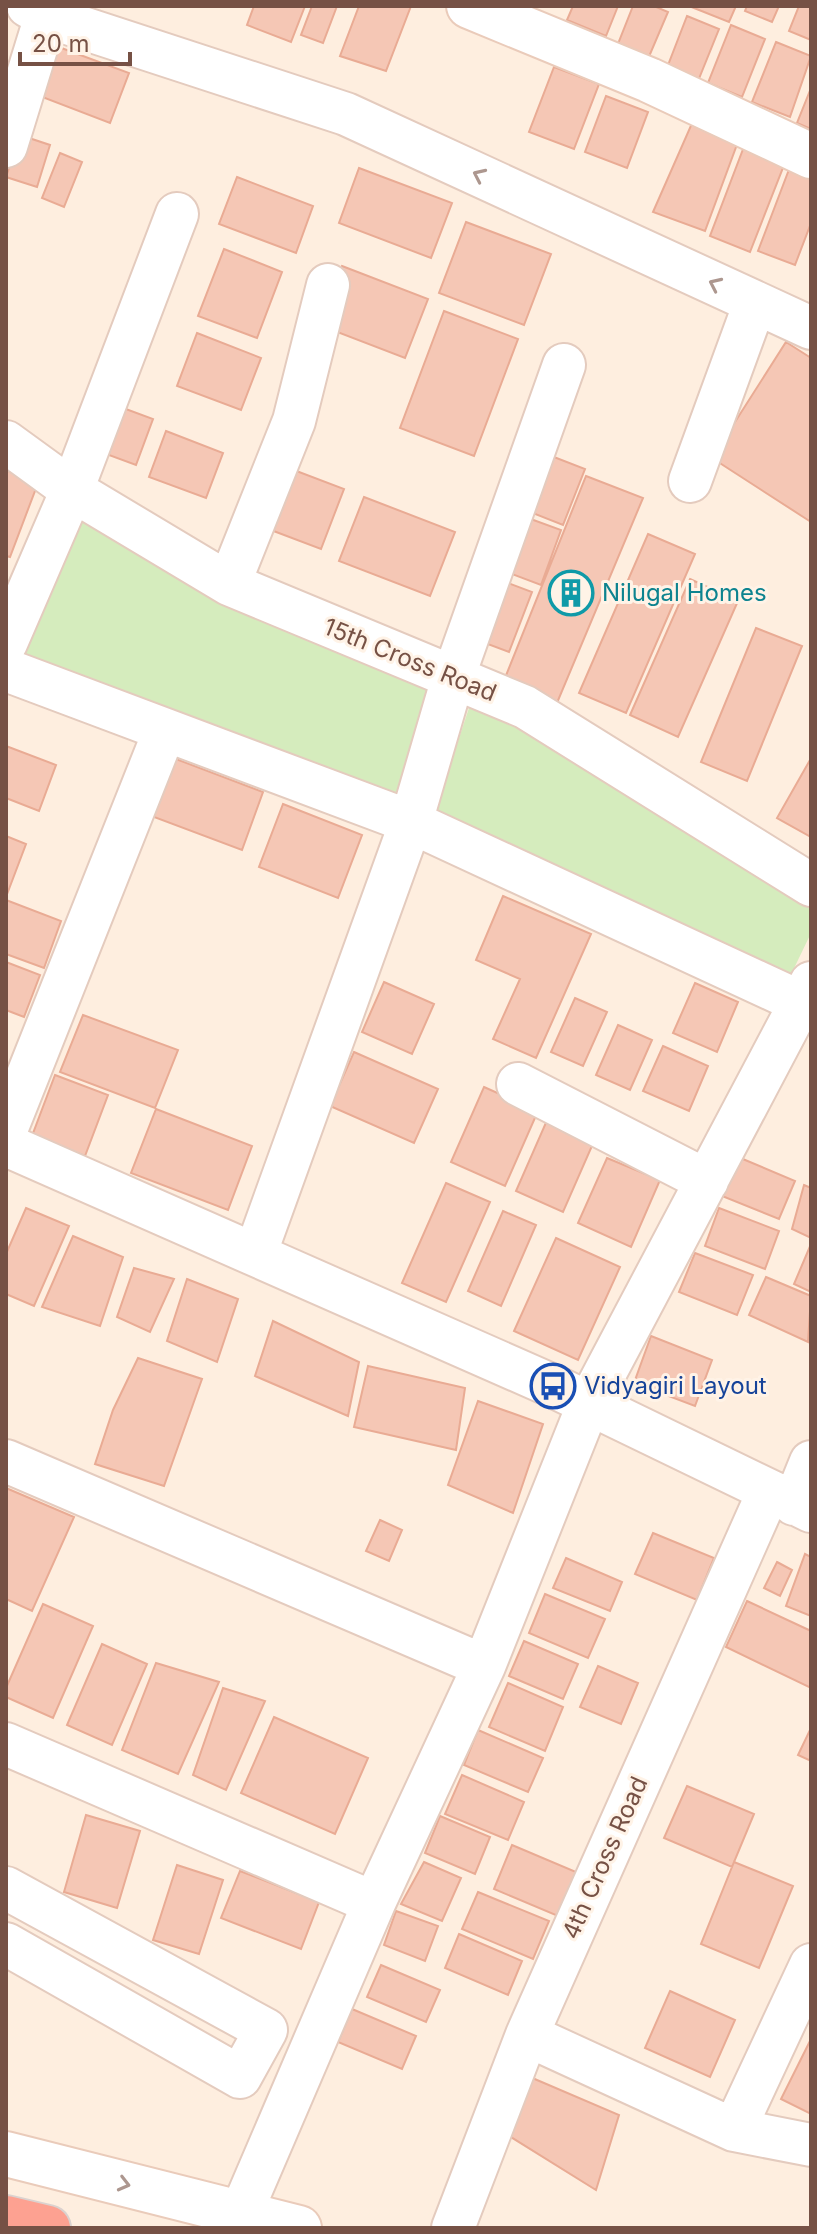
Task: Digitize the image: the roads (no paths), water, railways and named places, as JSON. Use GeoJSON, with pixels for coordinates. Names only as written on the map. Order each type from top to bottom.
{"type":"FeatureCollection","features":[{"type":"Feature","properties":{"kind":"highway"},"geometry":{"type":"LineString","coordinates":[[6,2218],[48,2228]]}},
{"type":"Feature","properties":{"kind":"main road"},"geometry":{"type":"LineString","coordinates":[[469,6],[649,80],[811,156]]}},
{"type":"Feature","properties":{"kind":"main road"},"geometry":{"type":"LineString","coordinates":[[6,2154],[299,2228]]}},
{"type":"Feature","properties":{"kind":"street"},"geometry":{"type":"LineString","coordinates":[[6,146],[37,11],[346,114],[811,328]]}},
{"type":"Feature","properties":{"kind":"street"},"geometry":{"type":"LineString","coordinates":[[6,643],[72,490],[177,214]]}},
{"type":"Feature","properties":{"kind":"street"},"geometry":{"type":"LineString","coordinates":[[229,584],[294,421],[328,285]]}},
{"type":"Feature","properties":{"kind":"street"},"geometry":{"type":"LineString","coordinates":[[690,481],[755,303]]}},
{"type":"Feature","properties":{"kind":"street"},"geometry":{"type":"LineString","coordinates":[[256,1252],[411,822],[453,678],[564,365]]}},
{"type":"Feature","properties":{"kind":"street","name":"15th Cross Road"},"geometry":{"type":"LineString","coordinates":[[6,442],[72,490],[229,584],[525,707],[811,885]]}},
{"type":"Feature","properties":{"kind":"street"},"geometry":{"type":"LineString","coordinates":[[6,670],[411,822],[805,992],[589,1403],[484,1666],[374,1903],[241,2213]]}},
{"type":"Feature","properties":{"kind":"street"},"geometry":{"type":"LineString","coordinates":[[6,1130],[165,730]]}},
{"type":"Feature","properties":{"kind":"street"},"geometry":{"type":"LineString","coordinates":[[518,1084],[707,1181]]}},
{"type":"Feature","properties":{"kind":"street"},"geometry":{"type":"LineString","coordinates":[[6,1145],[256,1252],[589,1403],[791,1503]]}},
{"type":"Feature","properties":{"kind":"street"},"geometry":{"type":"LineString","coordinates":[[6,1461],[484,1666]]}},
{"type":"Feature","properties":{"kind":"street","name":"4th Cross Road"},"geometry":{"type":"LineString","coordinates":[[453,2228],[527,2035],[811,1462]]}},
{"type":"Feature","properties":{"kind":"street"},"geometry":{"type":"LineString","coordinates":[[6,1744],[374,1903]]}},
{"type":"Feature","properties":{"kind":"street"},"geometry":{"type":"LineString","coordinates":[[6,1888],[266,2030],[240,2077],[6,1944]]}},
{"type":"Feature","properties":{"kind":"street"},"geometry":{"type":"LineString","coordinates":[[734,2130],[811,1965]]}},
{"type":"Feature","properties":{"kind":"street"},"geometry":{"type":"LineString","coordinates":[[527,2035],[734,2130],[811,2145]]}},
{"type":"Feature","properties":{"kind":"place","name":"Nilugal Homes"},"geometry":{"type":"Point","coordinates":[571,593]}},
{"type":"Feature","properties":{"kind":"place","name":"Vidyagiri Layout"},"geometry":{"type":"Point","coordinates":[553,1386]}}]}
